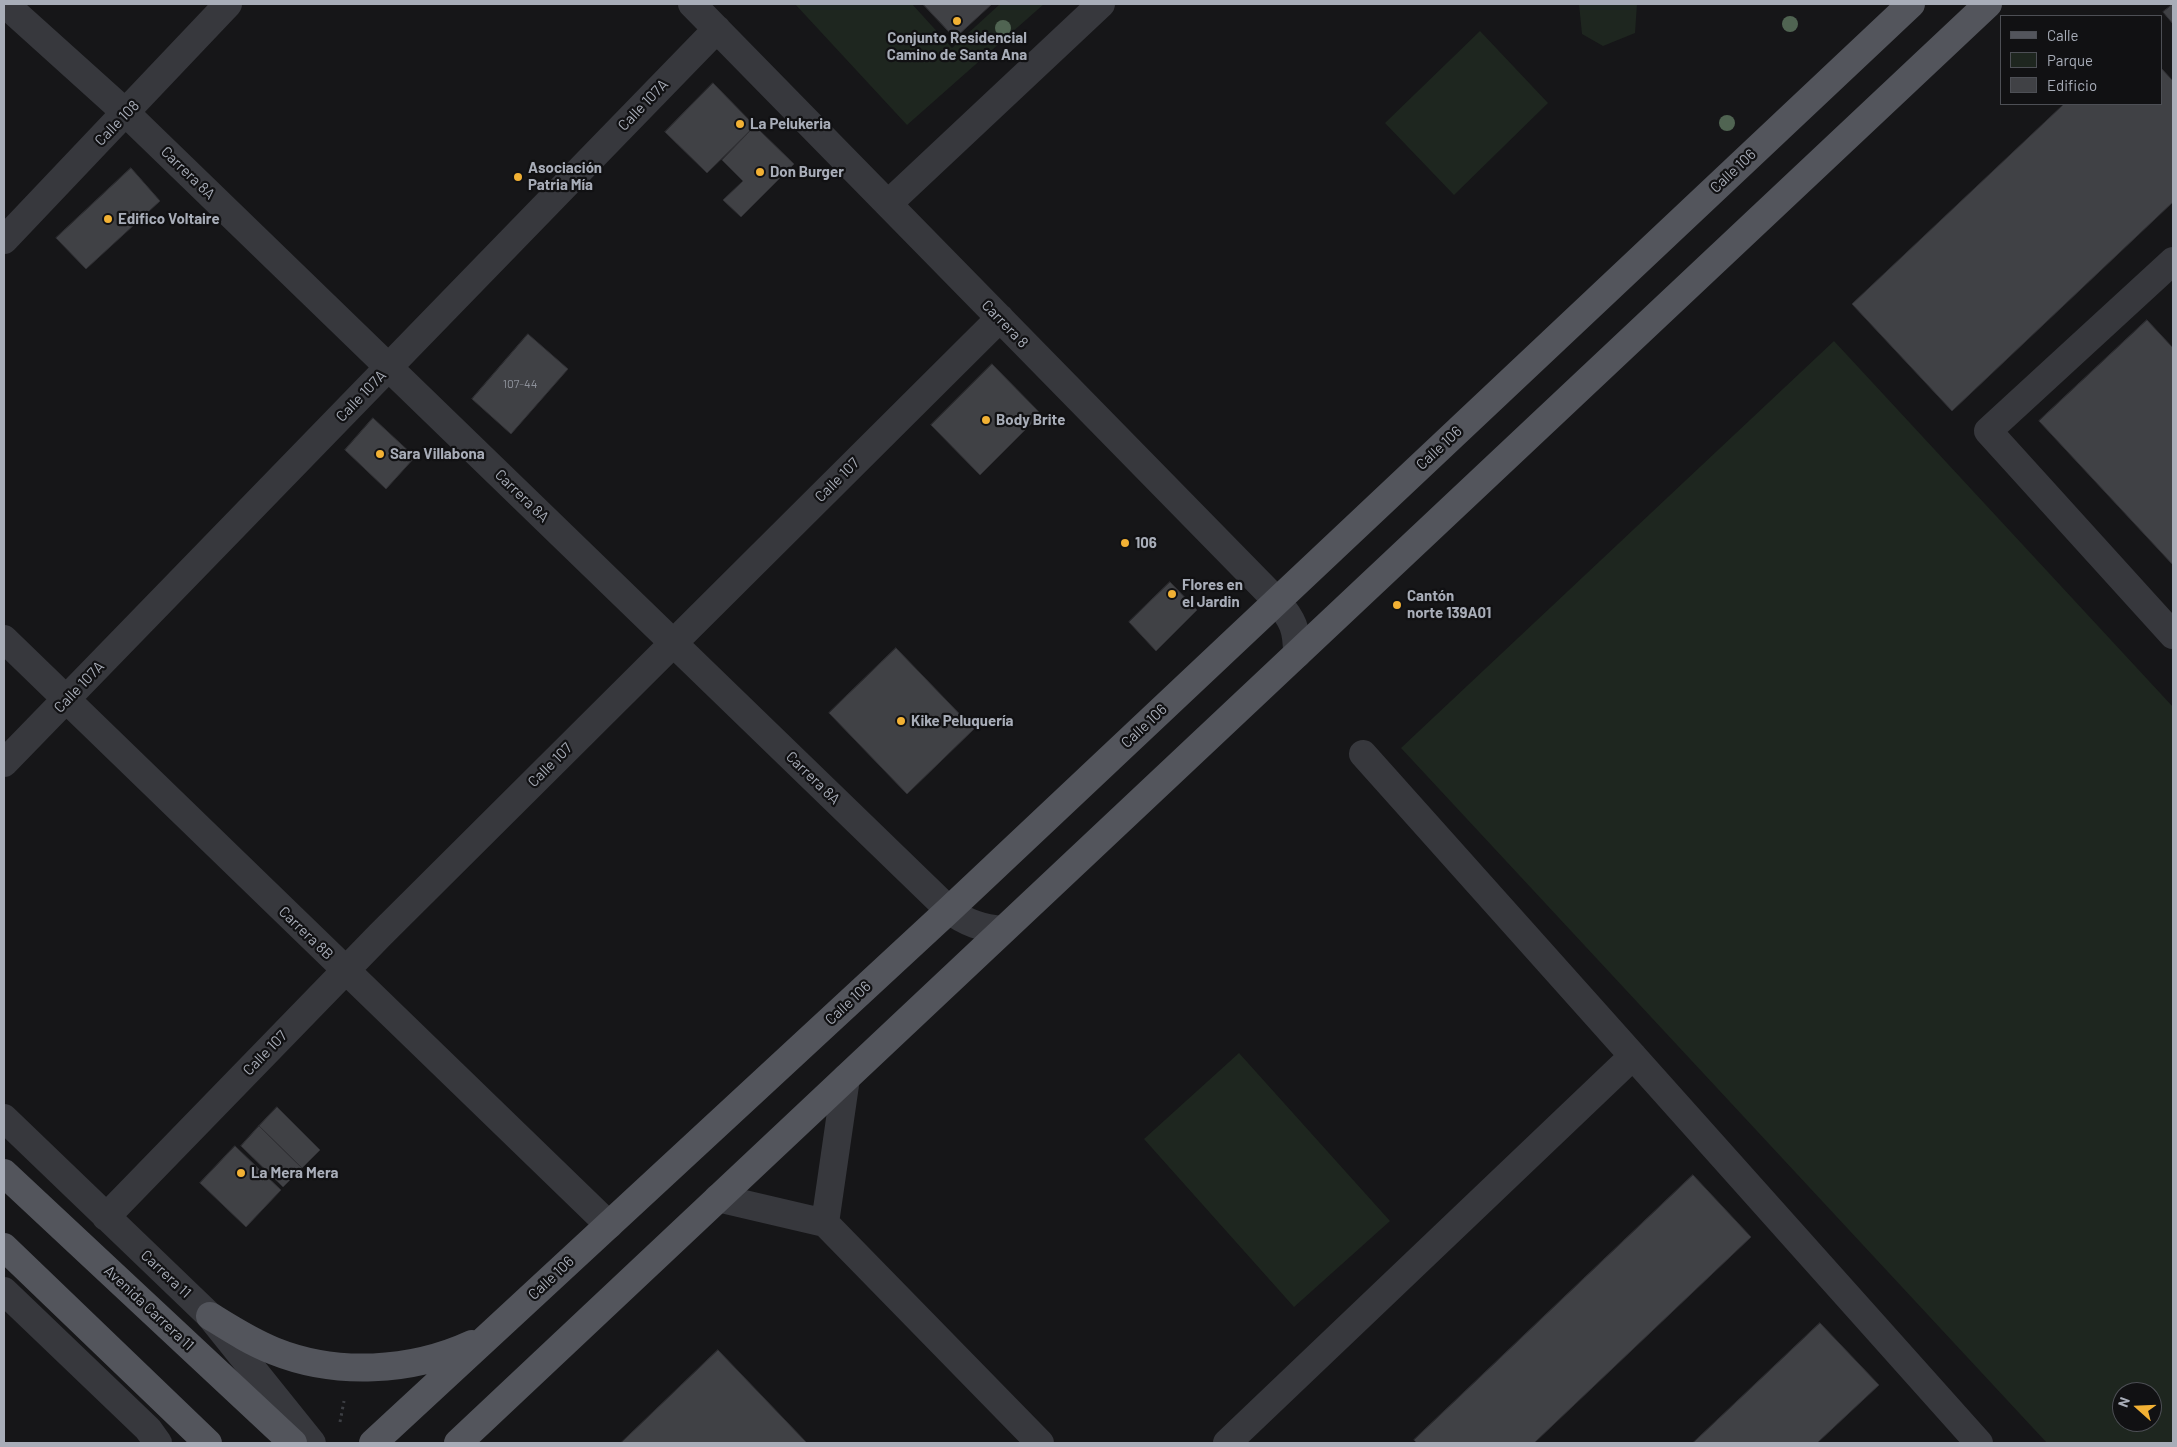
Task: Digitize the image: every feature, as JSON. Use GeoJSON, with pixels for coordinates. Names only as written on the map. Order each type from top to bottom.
{"type":"FeatureCollection","features":[{"type":"Feature","properties":{"kind":"main road","name":"Calle 106"},"geometry":{"type":"LineString","coordinates":[[372,1443],[949,910],[1910,4]]}},
{"type":"Feature","properties":{"kind":"main road"},"geometry":{"type":"LineString","coordinates":[[458,1443],[1988,4]]}},
{"type":"Feature","properties":{"kind":"main road","name":"Avenida Carrera 11"},"geometry":{"type":"LineString","coordinates":[[4,1173],[293,1443]]}},
{"type":"Feature","properties":{"kind":"main road"},"geometry":{"type":"LineString","coordinates":[[4,1247],[198,1437]]}},
{"type":"Feature","properties":{"kind":"main road"},"geometry":{"type":"LineString","coordinates":[[210,1316],[241,1336],[274,1351],[314,1363],[336,1366],[378,1368],[406,1365],[461,1349],[487,1337]]}},
{"type":"Feature","properties":{"kind":"street","name":"Carrera 8A"},"geometry":{"type":"LineString","coordinates":[[5,4],[126,113],[949,910],[960,919],[974,925],[1003,930]]}},
{"type":"Feature","properties":{"kind":"street","name":"Calle 108"},"geometry":{"type":"LineString","coordinates":[[4,240],[228,4]]}},
{"type":"Feature","properties":{"kind":"street","name":"Carrera 8"},"geometry":{"type":"LineString","coordinates":[[692,4],[1277,601],[1291,618],[1297,636],[1297,654]]}},
{"type":"Feature","properties":{"kind":"street"},"geometry":{"type":"LineString","coordinates":[[889,203],[1101,4]]}},
{"type":"Feature","properties":{"kind":"street","name":"Calle 107A"},"geometry":{"type":"LineString","coordinates":[[4,763],[717,28]]}},
{"type":"Feature","properties":{"kind":"street"},"geometry":{"type":"LineString","coordinates":[[2173,261],[1988,432],[2173,635]]}},
{"type":"Feature","properties":{"kind":"street","name":"Calle 107"},"geometry":{"type":"LineString","coordinates":[[106,1217],[345,971],[1000,318]]}},
{"type":"Feature","properties":{"kind":"street","name":"Carrera 8B"},"geometry":{"type":"LineString","coordinates":[[4,639],[609,1225]]}},
{"type":"Feature","properties":{"kind":"street"},"geometry":{"type":"LineString","coordinates":[[1363,754],[1979,1443]]}},
{"type":"Feature","properties":{"kind":"street"},"geometry":{"type":"LineString","coordinates":[[1227,1443],[1633,1056]]}},
{"type":"Feature","properties":{"kind":"street"},"geometry":{"type":"LineString","coordinates":[[825,1223],[846,1078]]}},
{"type":"Feature","properties":{"kind":"street","name":"Carrera 11"},"geometry":{"type":"LineString","coordinates":[[4,1118],[210,1316],[312,1443]]}},
{"type":"Feature","properties":{"kind":"street"},"geometry":{"type":"LineString","coordinates":[[718,1198],[825,1223],[1040,1443]]}},
{"type":"Feature","properties":{"kind":"street"},"geometry":{"type":"LineString","coordinates":[[4,1291],[148,1429],[158,1443]]}},
{"type":"Feature","properties":{"kind":"green space"},"geometry":{"type":"Polygon","coordinates":[[[795,4],[912,4],[952,48],[1000,4],[1044,4],[907,125],[795,4]]]}},
{"type":"Feature","properties":{"kind":"green space"},"geometry":{"type":"Polygon","coordinates":[[[1579,4],[1637,4],[1635,33],[1603,46],[1582,34],[1579,4]]]}},
{"type":"Feature","properties":{"kind":"green space"},"geometry":{"type":"Polygon","coordinates":[[[1480,31],[1548,103],[1454,195],[1385,123],[1480,31]]]}},
{"type":"Feature","properties":{"kind":"green space"},"geometry":{"type":"Polygon","coordinates":[[[1834,341],[2173,707],[2173,1443],[2047,1443],[1401,748],[1834,341]]]}},
{"type":"Feature","properties":{"kind":"green space"},"geometry":{"type":"Polygon","coordinates":[[[1239,1053],[1390,1221],[1294,1307],[1144,1139],[1239,1053]]]}},
{"type":"Feature","properties":{"kind":"building","name":"Conjunto Residencial Camino de Santa Ana"},"geometry":{"type":"Polygon","coordinates":[[[923,4],[992,4],[955,38],[923,4]]]}},
{"type":"Feature","properties":{"kind":"building"},"geometry":{"type":"Polygon","coordinates":[[[2173,4],[2173,24],[2163,12],[2173,4]]]}},
{"type":"Feature","properties":{"kind":"building"},"geometry":{"type":"Polygon","coordinates":[[[2162,69],[2173,81],[2173,202],[1952,411],[1852,304],[2063,105],[2162,105],[2162,69]]]}},
{"type":"Feature","properties":{"kind":"building"},"geometry":{"type":"Polygon","coordinates":[[[713,83],[755,126],[707,173],[665,132],[713,83]]]}},
{"type":"Feature","properties":{"kind":"building","name":"Don Burger"},"geometry":{"type":"Polygon","coordinates":[[[755,126],[794,164],[741,217],[723,200],[743,181],[722,160],[755,126]]]}},
{"type":"Feature","properties":{"kind":"building","name":"Edifico Voltaire"},"geometry":{"type":"Polygon","coordinates":[[[131,168],[160,201],[86,269],[56,238],[131,168]]]}},
{"type":"Feature","properties":{"kind":"building"},"geometry":{"type":"Polygon","coordinates":[[[2147,320],[2173,348],[2173,565],[2039,421],[2147,320]]]}},
{"type":"Feature","properties":{"kind":"building"},"geometry":{"type":"Polygon","coordinates":[[[528,334],[568,369],[511,434],[472,399],[528,334]]]}},
{"type":"Feature","properties":{"kind":"building","name":"Body Brite"},"geometry":{"type":"Polygon","coordinates":[[[992,364],[1041,414],[980,475],[931,425],[992,364]]]}},
{"type":"Feature","properties":{"kind":"building","name":"Sara Villabona"},"geometry":{"type":"Polygon","coordinates":[[[373,418],[415,457],[386,489],[345,450],[373,418]]]}},
{"type":"Feature","properties":{"kind":"building"},"geometry":{"type":"Polygon","coordinates":[[[1170,582],[1197,610],[1156,651],[1129,622],[1170,582]]]}},
{"type":"Feature","properties":{"kind":"building","name":"Kike Peluquería"},"geometry":{"type":"Polygon","coordinates":[[[896,648],[974,729],[907,794],[829,713],[896,648]]]}},
{"type":"Feature","properties":{"kind":"building"},"geometry":{"type":"Polygon","coordinates":[[[277,1107],[320,1150],[302,1168],[259,1126],[277,1107]]]}},
{"type":"Feature","properties":{"kind":"building"},"geometry":{"type":"Polygon","coordinates":[[[259,1126],[302,1168],[283,1187],[241,1146],[259,1126]]]}},
{"type":"Feature","properties":{"kind":"building"},"geometry":{"type":"Polygon","coordinates":[[[235,1146],[281,1190],[246,1227],[200,1183],[235,1146]]]}},
{"type":"Feature","properties":{"kind":"building"},"geometry":{"type":"Polygon","coordinates":[[[1693,1175],[1751,1237],[1534,1443],[1417,1443],[1414,1440],[1693,1175]]]}},
{"type":"Feature","properties":{"kind":"building"},"geometry":{"type":"Polygon","coordinates":[[[1820,1323],[1879,1385],[1817,1443],[1693,1443],[1820,1323]]]}},
{"type":"Feature","properties":{"kind":"building"},"geometry":{"type":"Polygon","coordinates":[[[718,1350],[807,1443],[621,1443],[718,1350]]]}},
{"type":"Feature","properties":{"kind":"place","name":"Conjunto Residencial Camino de Santa Ana"},"geometry":{"type":"Point","coordinates":[957,21]}},
{"type":"Feature","properties":{"kind":"place","name":"La Pelukeria"},"geometry":{"type":"Point","coordinates":[740,124]}},
{"type":"Feature","properties":{"kind":"place","name":"Don Burger"},"geometry":{"type":"Point","coordinates":[760,172]}},
{"type":"Feature","properties":{"kind":"place","name":"Asociación Patria Mía"},"geometry":{"type":"Point","coordinates":[518,177]}},
{"type":"Feature","properties":{"kind":"place","name":"Edifico Voltaire"},"geometry":{"type":"Point","coordinates":[108,219]}},
{"type":"Feature","properties":{"kind":"place","name":"Body Brite"},"geometry":{"type":"Point","coordinates":[986,420]}},
{"type":"Feature","properties":{"kind":"place","name":"Sara Villabona"},"geometry":{"type":"Point","coordinates":[380,454]}},
{"type":"Feature","properties":{"kind":"place","name":"106"},"geometry":{"type":"Point","coordinates":[1125,543]}},
{"type":"Feature","properties":{"kind":"place","name":"Flores en el Jardin"},"geometry":{"type":"Point","coordinates":[1172,594]}},
{"type":"Feature","properties":{"kind":"place","name":"Cantón norte 139A01"},"geometry":{"type":"Point","coordinates":[1397,605]}},
{"type":"Feature","properties":{"kind":"place","name":"Kike Peluquería"},"geometry":{"type":"Point","coordinates":[901,721]}},
{"type":"Feature","properties":{"kind":"place","name":"La Mera Mera"},"geometry":{"type":"Point","coordinates":[241,1173]}}]}
